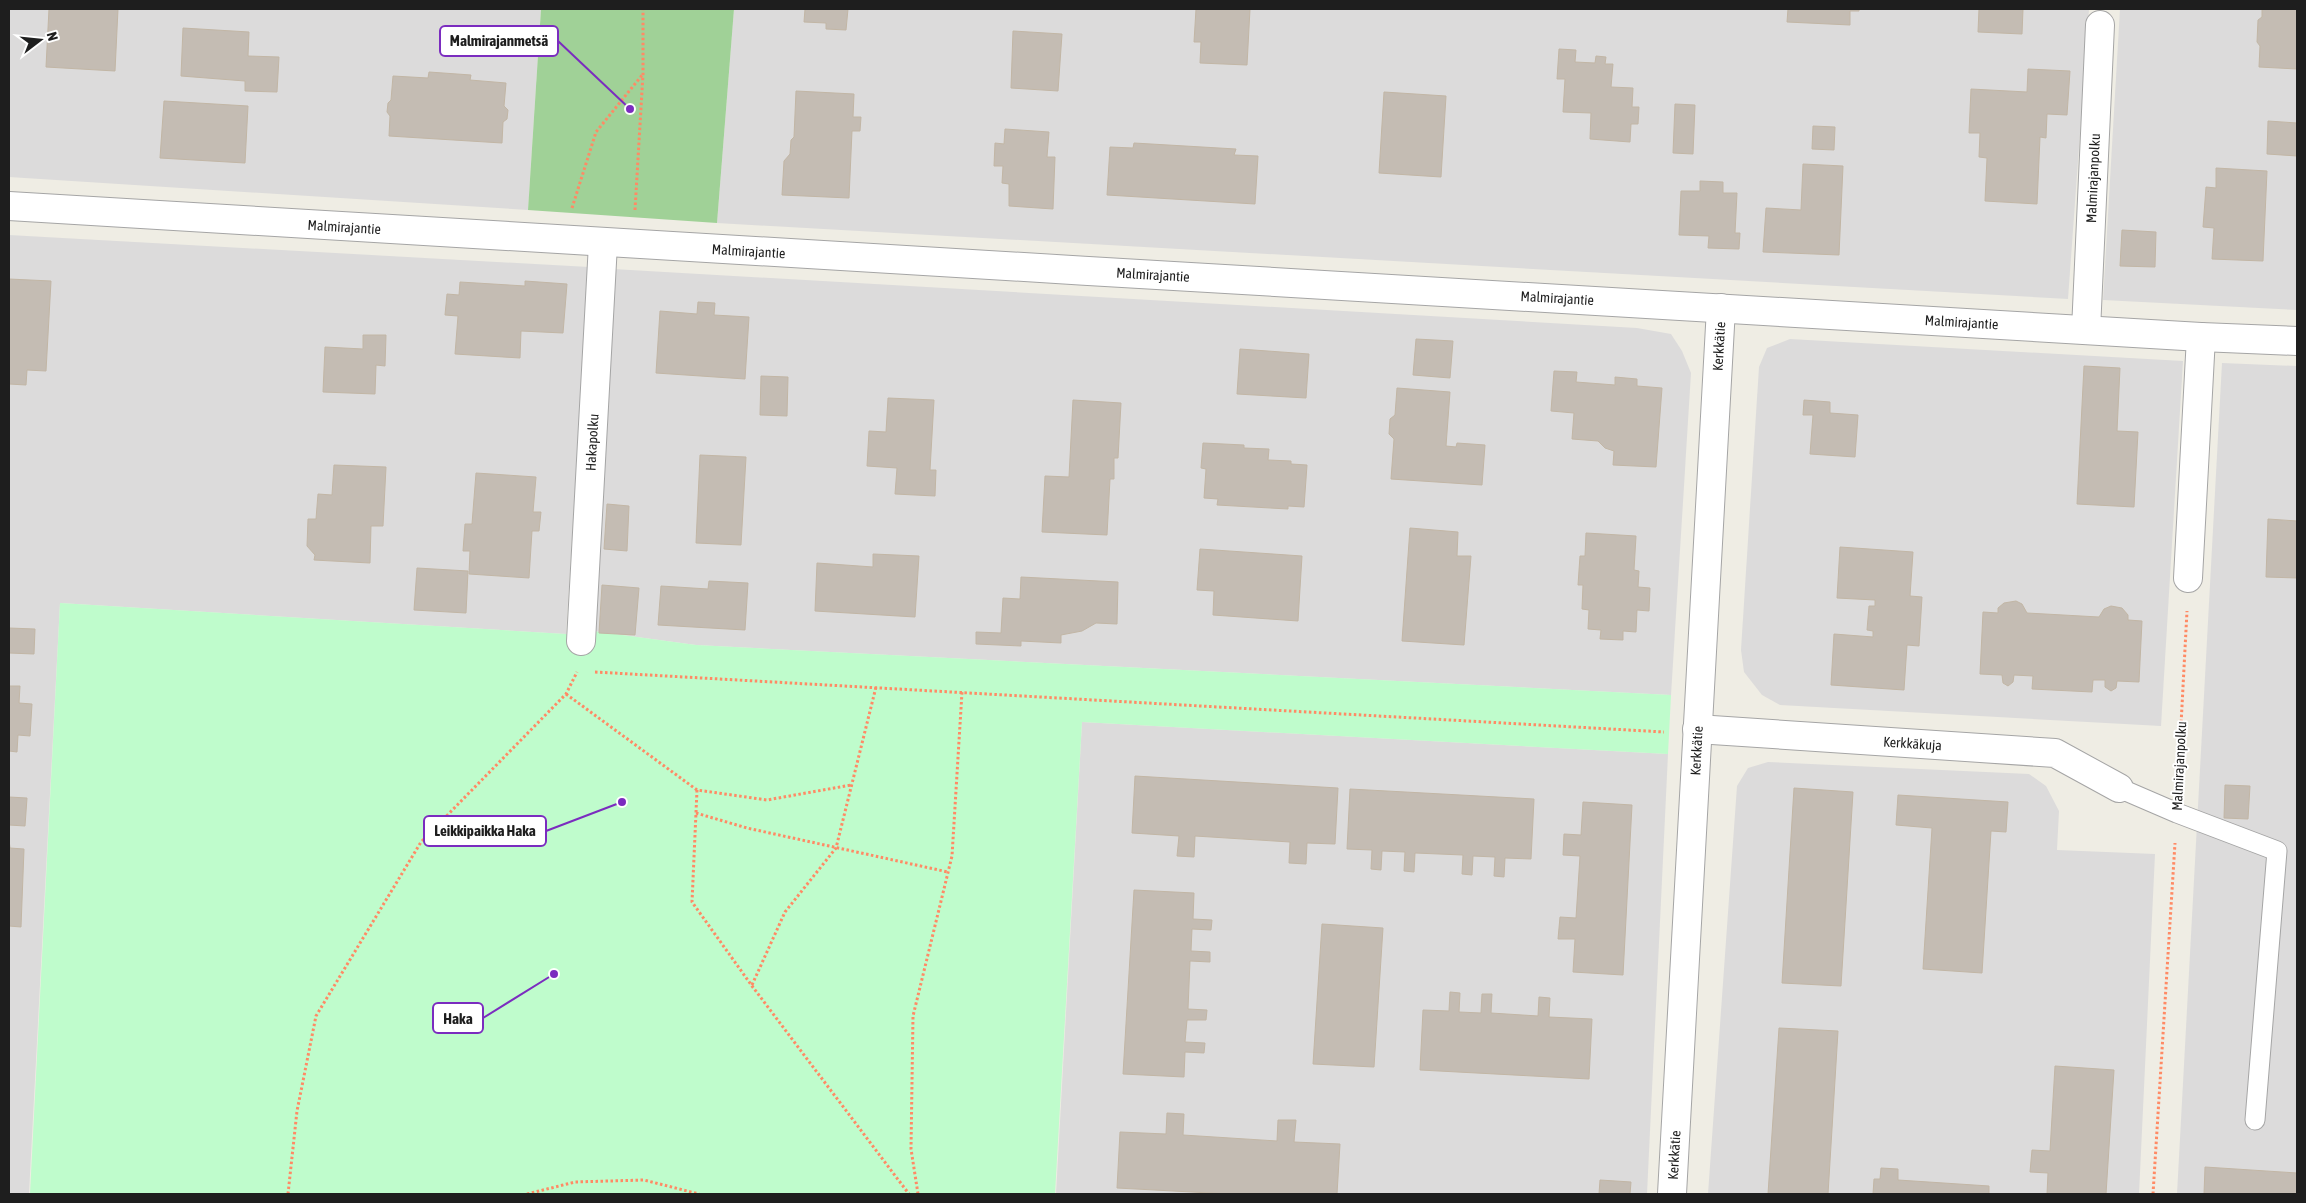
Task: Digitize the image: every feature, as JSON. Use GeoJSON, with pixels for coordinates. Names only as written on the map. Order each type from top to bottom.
{"type":"FeatureCollection","features":[{"type":"Feature","properties":{"kind":"street","name":"Malmirajanpolku"},"geometry":{"type":"LineString","coordinates":[[2086,330],[2100,25]]}},
{"type":"Feature","properties":{"kind":"street","name":"Malmirajantie"},"geometry":{"type":"LineString","coordinates":[[9,206],[603,244],[2297,341]]}},
{"type":"Feature","properties":{"kind":"street","name":"Hakapolku"},"geometry":{"type":"LineString","coordinates":[[581,641],[603,244]]}},
{"type":"Feature","properties":{"kind":"street","name":"Kerkkätie"},"geometry":{"type":"LineString","coordinates":[[1672,1194],[1721,308]]}},
{"type":"Feature","properties":{"kind":"street"},"geometry":{"type":"LineString","coordinates":[[2188,578],[2202,337]]}},
{"type":"Feature","properties":{"kind":"street","name":"Kerkkäkuja"},"geometry":{"type":"LineString","coordinates":[[1697,729],[2055,753],[2119,788]]}},
{"type":"Feature","properties":{"kind":"lane"},"geometry":{"type":"LineString","coordinates":[[2119,788],[2177,813],[2277,851],[2255,1120]]}},
{"type":"Feature","properties":{"kind":"path"},"geometry":{"type":"LineString","coordinates":[[633,245],[643,74],[643,9]]}},
{"type":"Feature","properties":{"kind":"path"},"geometry":{"type":"LineString","coordinates":[[561,241],[596,132],[643,74]]}},
{"type":"Feature","properties":{"kind":"path","name":"Malmirajanpolku"},"geometry":{"type":"LineString","coordinates":[[2153,1194],[2177,813],[2188,578]]}},
{"type":"Feature","properties":{"kind":"path"},"geometry":{"type":"LineString","coordinates":[[288,1194],[298,1111],[316,1016],[421,842],[566,694],[578,671]]}},
{"type":"Feature","properties":{"kind":"path"},"geometry":{"type":"LineString","coordinates":[[588,672],[1670,732],[1697,729]]}},
{"type":"Feature","properties":{"kind":"path"},"geometry":{"type":"LineString","coordinates":[[752,986],[784,912],[836,848],[876,687]]}},
{"type":"Feature","properties":{"kind":"path"},"geometry":{"type":"LineString","coordinates":[[918,1194],[911,1149],[913,1016],[952,856],[962,692]]}},
{"type":"Feature","properties":{"kind":"path"},"geometry":{"type":"LineString","coordinates":[[566,694],[697,790],[768,800],[852,785]]}},
{"type":"Feature","properties":{"kind":"path"},"geometry":{"type":"LineString","coordinates":[[697,790],[692,902],[752,986],[910,1194]]}},
{"type":"Feature","properties":{"kind":"path"},"geometry":{"type":"LineString","coordinates":[[696,814],[747,828],[948,872]]}},
{"type":"Feature","properties":{"kind":"path"},"geometry":{"type":"LineString","coordinates":[[527,1194],[575,1182],[644,1180],[699,1194]]}},
{"type":"Feature","properties":{"kind":"shaded area"},"geometry":{"type":"Polygon","coordinates":[[[9,9],[541,9],[528,210],[9,177],[9,9]]]}},
{"type":"Feature","properties":{"kind":"shaded area"},"geometry":{"type":"Polygon","coordinates":[[[734,9],[2089,9],[2068,299],[717,223],[734,9]]]}},
{"type":"Feature","properties":{"kind":"shaded area"},"geometry":{"type":"Polygon","coordinates":[[[2120,9],[2297,9],[2297,310],[2103,300],[2120,9]]]}},
{"type":"Feature","properties":{"kind":"shaded area"},"geometry":{"type":"Polygon","coordinates":[[[9,235],[589,267],[566,634],[60,603],[29,1194],[9,1194],[9,235]]]}},
{"type":"Feature","properties":{"kind":"shaded area"},"geometry":{"type":"Polygon","coordinates":[[[613,269],[1637,328],[1671,334],[1682,351],[1691,373],[1671,695],[696,645],[593,631],[613,269]]]}},
{"type":"Feature","properties":{"kind":"shaded area"},"geometry":{"type":"Polygon","coordinates":[[[1790,339],[2183,361],[2161,726],[1780,705],[1762,695],[1744,672],[1741,650],[1759,367],[1767,348],[1790,339]]]}},
{"type":"Feature","properties":{"kind":"shaded area"},"geometry":{"type":"Polygon","coordinates":[[[2222,363],[2297,366],[2297,1194],[2177,1194],[2222,363]]]}},
{"type":"Feature","properties":{"kind":"shaded area"},"geometry":{"type":"Polygon","coordinates":[[[1082,722],[1668,754],[1647,1194],[1056,1194],[1082,722]]]}},
{"type":"Feature","properties":{"kind":"shaded area"},"geometry":{"type":"Polygon","coordinates":[[[1768,762],[2029,774],[2046,786],[2059,811],[2057,850],[2155,854],[2139,1194],[1708,1194],[1737,786],[1748,768],[1768,762]]]}},
{"type":"Feature","properties":{"kind":"green space"},"geometry":{"type":"Polygon","coordinates":[[[541,9],[734,9],[717,223],[528,210],[541,9]]]}},
{"type":"Feature","properties":{"kind":"green space"},"geometry":{"type":"Polygon","coordinates":[[[60,603],[566,634],[593,631],[696,645],[1671,695],[1668,754],[1082,722],[1055,1194],[30,1194],[60,603]]]}},
{"type":"Feature","properties":{"kind":"building"},"geometry":{"type":"Polygon","coordinates":[[[49,9],[118,9],[115,71],[46,67],[49,9]]]}},
{"type":"Feature","properties":{"kind":"building"},"geometry":{"type":"Polygon","coordinates":[[[805,9],[848,9],[846,30],[826,29],[826,23],[804,22],[805,9]]]}},
{"type":"Feature","properties":{"kind":"building"},"geometry":{"type":"Polygon","coordinates":[[[1196,9],[1250,9],[1247,65],[1200,63],[1201,42],[1194,42],[1196,9]]]}},
{"type":"Feature","properties":{"kind":"building"},"geometry":{"type":"Polygon","coordinates":[[[1788,9],[1859,9],[1859,11],[1850,11],[1850,25],[1787,22],[1788,9]]]}},
{"type":"Feature","properties":{"kind":"building"},"geometry":{"type":"Polygon","coordinates":[[[1979,9],[2023,9],[2022,34],[1978,32],[1979,9]]]}},
{"type":"Feature","properties":{"kind":"building"},"geometry":{"type":"Polygon","coordinates":[[[2262,9],[2297,9],[2297,69],[2259,67],[2258,20],[2262,17],[2262,9]]]}},
{"type":"Feature","properties":{"kind":"building"},"geometry":{"type":"Polygon","coordinates":[[[183,28],[249,32],[248,56],[279,57],[277,92],[245,91],[245,81],[181,76],[183,28]]]}},
{"type":"Feature","properties":{"kind":"building"},"geometry":{"type":"Polygon","coordinates":[[[1013,31],[1062,34],[1058,91],[1011,88],[1013,31]]]}},
{"type":"Feature","properties":{"kind":"building"},"geometry":{"type":"Polygon","coordinates":[[[1559,49],[1576,50],[1575,62],[1595,63],[1596,56],[1606,57],[1605,64],[1613,64],[1611,87],[1633,88],[1632,107],[1639,107],[1638,124],[1631,124],[1630,142],[1590,139],[1591,113],[1563,112],[1565,79],[1557,79],[1559,49]]]}},
{"type":"Feature","properties":{"kind":"building"},"geometry":{"type":"Polygon","coordinates":[[[2028,69],[2070,71],[2067,115],[2047,114],[2046,138],[2040,137],[2037,204],[1985,201],[1987,158],[1979,157],[1980,133],[1969,133],[1971,89],[2027,92],[2028,69]]]}},
{"type":"Feature","properties":{"kind":"building"},"geometry":{"type":"Polygon","coordinates":[[[429,72],[471,75],[470,80],[506,83],[504,106],[508,110],[507,119],[503,122],[502,143],[389,136],[390,116],[387,112],[388,103],[391,100],[393,76],[428,78],[429,72]]]}},
{"type":"Feature","properties":{"kind":"building"},"geometry":{"type":"Polygon","coordinates":[[[796,91],[854,94],[853,117],[861,117],[860,131],[852,131],[849,198],[782,195],[784,161],[790,154],[791,140],[794,137],[796,91]]]}},
{"type":"Feature","properties":{"kind":"building"},"geometry":{"type":"Polygon","coordinates":[[[1384,92],[1446,96],[1441,177],[1379,173],[1384,92]]]}},
{"type":"Feature","properties":{"kind":"building"},"geometry":{"type":"Polygon","coordinates":[[[164,101],[248,106],[245,163],[160,158],[164,101]]]}},
{"type":"Feature","properties":{"kind":"building"},"geometry":{"type":"Polygon","coordinates":[[[1675,104],[1695,105],[1693,154],[1673,153],[1675,104]]]}},
{"type":"Feature","properties":{"kind":"building"},"geometry":{"type":"Polygon","coordinates":[[[2268,121],[2297,123],[2297,156],[2267,154],[2268,121]]]}},
{"type":"Feature","properties":{"kind":"building"},"geometry":{"type":"Polygon","coordinates":[[[1813,126],[1835,127],[1834,150],[1812,149],[1813,126]]]}},
{"type":"Feature","properties":{"kind":"building"},"geometry":{"type":"Polygon","coordinates":[[[1005,129],[1049,132],[1047,157],[1055,157],[1053,209],[1009,206],[1009,184],[1002,183],[1003,166],[994,166],[995,143],[1004,144],[1005,129]]]}},
{"type":"Feature","properties":{"kind":"building"},"geometry":{"type":"Polygon","coordinates":[[[1134,143],[1236,149],[1234,155],[1258,156],[1255,204],[1107,195],[1110,147],[1133,148],[1134,143]]]}},
{"type":"Feature","properties":{"kind":"building"},"geometry":{"type":"Polygon","coordinates":[[[1803,164],[1843,166],[1839,255],[1763,252],[1766,208],[1801,210],[1803,164]]]}},
{"type":"Feature","properties":{"kind":"building"},"geometry":{"type":"Polygon","coordinates":[[[2216,168],[2267,171],[2263,261],[2212,259],[2214,228],[2203,227],[2206,187],[2216,188],[2216,168]]]}},
{"type":"Feature","properties":{"kind":"building"},"geometry":{"type":"Polygon","coordinates":[[[1700,181],[1723,182],[1723,193],[1737,193],[1735,233],[1740,233],[1739,249],[1708,248],[1709,236],[1679,235],[1681,191],[1700,191],[1700,181]]]}},
{"type":"Feature","properties":{"kind":"building"},"geometry":{"type":"Polygon","coordinates":[[[2122,230],[2156,232],[2155,267],[2120,266],[2122,230]]]}},
{"type":"Feature","properties":{"kind":"building"},"geometry":{"type":"Polygon","coordinates":[[[9,279],[51,281],[46,371],[27,370],[26,385],[9,384],[9,279]]]}},
{"type":"Feature","properties":{"kind":"building"},"geometry":{"type":"Polygon","coordinates":[[[525,281],[567,284],[563,333],[521,331],[520,358],[455,354],[458,316],[445,315],[447,294],[459,295],[460,282],[525,286],[525,281]]]}},
{"type":"Feature","properties":{"kind":"building"},"geometry":{"type":"Polygon","coordinates":[[[698,302],[715,303],[714,315],[749,317],[745,379],[656,373],[660,311],[697,314],[698,302]]]}},
{"type":"Feature","properties":{"kind":"building"},"geometry":{"type":"Polygon","coordinates":[[[363,335],[386,335],[385,366],[376,365],[375,394],[323,392],[325,347],[363,349],[363,335]]]}},
{"type":"Feature","properties":{"kind":"building"},"geometry":{"type":"Polygon","coordinates":[[[1416,339],[1453,341],[1450,378],[1413,375],[1416,339]]]}},
{"type":"Feature","properties":{"kind":"building"},"geometry":{"type":"Polygon","coordinates":[[[1240,349],[1309,354],[1306,398],[1237,394],[1240,349]]]}},
{"type":"Feature","properties":{"kind":"building"},"geometry":{"type":"Polygon","coordinates":[[[2084,366],[2120,368],[2117,431],[2138,432],[2134,507],[2077,504],[2084,366]]]}},
{"type":"Feature","properties":{"kind":"building"},"geometry":{"type":"Polygon","coordinates":[[[1554,371],[1577,372],[1576,382],[1615,385],[1615,377],[1637,379],[1637,386],[1662,388],[1656,467],[1613,465],[1614,451],[1605,448],[1598,441],[1572,439],[1574,413],[1551,411],[1554,371]]]}},
{"type":"Feature","properties":{"kind":"building"},"geometry":{"type":"Polygon","coordinates":[[[761,376],[788,377],[787,416],[760,415],[761,376]]]}},
{"type":"Feature","properties":{"kind":"building"},"geometry":{"type":"Polygon","coordinates":[[[1397,388],[1450,392],[1446,446],[1456,447],[1457,443],[1485,445],[1482,485],[1391,479],[1394,439],[1389,434],[1390,419],[1395,415],[1397,388]]]}},
{"type":"Feature","properties":{"kind":"building"},"geometry":{"type":"Polygon","coordinates":[[[888,398],[934,400],[930,470],[936,470],[935,496],[895,494],[897,468],[867,466],[869,431],[886,432],[888,398]]]}},
{"type":"Feature","properties":{"kind":"building"},"geometry":{"type":"Polygon","coordinates":[[[1073,400],[1121,403],[1118,458],[1114,458],[1114,479],[1110,479],[1107,535],[1042,532],[1045,476],[1069,477],[1073,400]]]}},
{"type":"Feature","properties":{"kind":"building"},"geometry":{"type":"Polygon","coordinates":[[[1804,400],[1830,402],[1830,413],[1858,415],[1855,457],[1810,454],[1813,415],[1803,415],[1804,400]]]}},
{"type":"Feature","properties":{"kind":"building"},"geometry":{"type":"Polygon","coordinates":[[[1203,443],[1244,445],[1244,448],[1269,449],[1268,460],[1291,461],[1291,464],[1307,465],[1304,507],[1288,506],[1288,509],[1217,505],[1218,499],[1204,498],[1206,469],[1201,468],[1203,443]]]}},
{"type":"Feature","properties":{"kind":"building"},"geometry":{"type":"Polygon","coordinates":[[[700,455],[746,457],[741,545],[696,543],[700,455]]]}},
{"type":"Feature","properties":{"kind":"building"},"geometry":{"type":"Polygon","coordinates":[[[334,465],[386,467],[383,526],[371,526],[370,563],[314,560],[315,555],[307,546],[308,519],[316,519],[318,494],[332,495],[334,465]]]}},
{"type":"Feature","properties":{"kind":"building"},"geometry":{"type":"Polygon","coordinates":[[[476,473],[536,477],[533,512],[541,512],[539,531],[532,531],[529,578],[469,574],[470,551],[463,551],[465,524],[472,524],[476,473]]]}},
{"type":"Feature","properties":{"kind":"building"},"geometry":{"type":"Polygon","coordinates":[[[607,504],[629,506],[627,551],[604,549],[607,504]]]}},
{"type":"Feature","properties":{"kind":"building"},"geometry":{"type":"Polygon","coordinates":[[[2268,519],[2297,521],[2297,578],[2266,577],[2268,519]]]}},
{"type":"Feature","properties":{"kind":"building"},"geometry":{"type":"Polygon","coordinates":[[[1410,528],[1458,532],[1457,556],[1471,556],[1464,645],[1402,641],[1410,528]]]}},
{"type":"Feature","properties":{"kind":"building"},"geometry":{"type":"Polygon","coordinates":[[[1586,533],[1636,536],[1634,570],[1639,571],[1638,587],[1650,588],[1649,611],[1637,610],[1636,632],[1623,631],[1623,640],[1600,639],[1601,630],[1588,629],[1589,610],[1582,609],[1583,585],[1578,585],[1580,556],[1585,556],[1586,533]]]}},
{"type":"Feature","properties":{"kind":"building"},"geometry":{"type":"Polygon","coordinates":[[[1840,547],[1913,552],[1910,596],[1922,597],[1919,646],[1907,645],[1904,690],[1831,685],[1834,634],[1873,637],[1873,631],[1867,630],[1869,606],[1875,606],[1875,600],[1837,598],[1840,547]]]}},
{"type":"Feature","properties":{"kind":"building"},"geometry":{"type":"Polygon","coordinates":[[[1200,549],[1302,556],[1298,621],[1213,615],[1214,591],[1197,590],[1200,549]]]}},
{"type":"Feature","properties":{"kind":"building"},"geometry":{"type":"Polygon","coordinates":[[[873,554],[919,556],[915,617],[815,611],[817,563],[873,567],[873,554]]]}},
{"type":"Feature","properties":{"kind":"building"},"geometry":{"type":"Polygon","coordinates":[[[417,568],[468,571],[466,613],[414,610],[417,568]]]}},
{"type":"Feature","properties":{"kind":"building"},"geometry":{"type":"Polygon","coordinates":[[[1021,577],[1118,582],[1117,624],[1096,623],[1082,631],[1061,635],[1061,643],[1021,641],[1021,646],[976,644],[976,632],[1001,633],[1003,598],[1020,599],[1021,577]]]}},
{"type":"Feature","properties":{"kind":"building"},"geometry":{"type":"Polygon","coordinates":[[[709,581],[748,583],[745,630],[658,625],[661,586],[708,589],[709,581]]]}},
{"type":"Feature","properties":{"kind":"building"},"geometry":{"type":"Polygon","coordinates":[[[602,585],[639,588],[635,635],[599,633],[602,585]]]}},
{"type":"Feature","properties":{"kind":"building"},"geometry":{"type":"Polygon","coordinates":[[[2016,601],[2022,604],[2027,613],[2099,617],[2104,609],[2111,606],[2122,608],[2128,615],[2128,620],[2142,621],[2139,682],[2117,681],[2116,688],[2111,691],[2105,687],[2105,680],[2093,680],[2092,692],[2032,689],[2033,676],[2014,675],[2013,682],[2008,686],[2003,683],[2002,675],[1980,674],[1983,612],[1998,613],[1998,608],[2004,603],[2016,601]]]}},
{"type":"Feature","properties":{"kind":"building"},"geometry":{"type":"Polygon","coordinates":[[[9,628],[35,629],[34,654],[9,653],[9,628]]]}},
{"type":"Feature","properties":{"kind":"building"},"geometry":{"type":"Polygon","coordinates":[[[9,686],[20,686],[19,703],[32,704],[30,736],[18,735],[17,752],[9,751],[9,686]]]}},
{"type":"Feature","properties":{"kind":"building"},"geometry":{"type":"Polygon","coordinates":[[[1135,776],[1338,788],[1335,844],[1307,843],[1306,864],[1289,863],[1290,842],[1195,836],[1194,857],[1177,856],[1179,836],[1132,833],[1135,776]]]}},
{"type":"Feature","properties":{"kind":"building"},"geometry":{"type":"Polygon","coordinates":[[[2225,785],[2250,786],[2248,819],[2224,818],[2225,785]]]}},
{"type":"Feature","properties":{"kind":"building"},"geometry":{"type":"Polygon","coordinates":[[[1794,788],[1853,792],[1841,986],[1782,983],[1794,788]]]}},
{"type":"Feature","properties":{"kind":"building"},"geometry":{"type":"Polygon","coordinates":[[[1350,789],[1534,799],[1531,859],[1505,858],[1504,877],[1494,876],[1495,857],[1473,856],[1472,875],[1462,874],[1463,855],[1415,853],[1414,872],[1404,871],[1405,852],[1382,851],[1381,870],[1371,869],[1372,850],[1347,849],[1350,789]]]}},
{"type":"Feature","properties":{"kind":"building"},"geometry":{"type":"Polygon","coordinates":[[[1898,795],[2008,802],[2006,832],[1991,831],[1982,973],[1923,969],[1932,828],[1896,825],[1898,795]]]}},
{"type":"Feature","properties":{"kind":"building"},"geometry":{"type":"Polygon","coordinates":[[[9,797],[27,798],[25,826],[9,825],[9,797]]]}},
{"type":"Feature","properties":{"kind":"building"},"geometry":{"type":"Polygon","coordinates":[[[1583,802],[1632,805],[1623,975],[1573,972],[1575,939],[1558,939],[1560,917],[1576,918],[1580,856],[1563,855],[1564,834],[1581,835],[1583,802]]]}},
{"type":"Feature","properties":{"kind":"building"},"geometry":{"type":"Polygon","coordinates":[[[9,840],[10,848],[24,849],[21,927],[9,926],[9,840]]]}},
{"type":"Feature","properties":{"kind":"building"},"geometry":{"type":"Polygon","coordinates":[[[1134,890],[1194,893],[1193,919],[1212,920],[1211,930],[1192,929],[1191,951],[1210,952],[1210,962],[1190,961],[1188,1009],[1207,1010],[1206,1020],[1187,1020],[1185,1042],[1205,1043],[1204,1053],[1185,1052],[1184,1077],[1123,1074],[1134,890]]]}},
{"type":"Feature","properties":{"kind":"building"},"geometry":{"type":"Polygon","coordinates":[[[1322,924],[1383,928],[1374,1067],[1313,1064],[1322,924]]]}},
{"type":"Feature","properties":{"kind":"building"},"geometry":{"type":"Polygon","coordinates":[[[1450,992],[1460,993],[1459,1012],[1481,1013],[1482,994],[1492,994],[1491,1013],[1538,1016],[1539,997],[1550,998],[1549,1017],[1592,1019],[1589,1079],[1420,1070],[1423,1010],[1449,1011],[1450,992]]]}},
{"type":"Feature","properties":{"kind":"building"},"geometry":{"type":"Polygon","coordinates":[[[1779,1028],[1838,1031],[1828,1194],[1768,1194],[1779,1028]]]}},
{"type":"Feature","properties":{"kind":"building"},"geometry":{"type":"Polygon","coordinates":[[[2055,1066],[2114,1070],[2106,1194],[2047,1194],[2048,1173],[2030,1172],[2032,1150],[2050,1151],[2055,1066]]]}},
{"type":"Feature","properties":{"kind":"building"},"geometry":{"type":"Polygon","coordinates":[[[1167,1113],[1184,1114],[1183,1135],[1277,1141],[1278,1120],[1296,1120],[1294,1142],[1340,1144],[1337,1194],[1229,1194],[1117,1188],[1120,1132],[1166,1134],[1167,1113]]]}},
{"type":"Feature","properties":{"kind":"building"},"geometry":{"type":"Polygon","coordinates":[[[2205,1167],[2297,1173],[2297,1194],[2204,1194],[2205,1167]]]}},
{"type":"Feature","properties":{"kind":"building"},"geometry":{"type":"Polygon","coordinates":[[[1881,1168],[1898,1169],[1898,1180],[1989,1186],[1989,1194],[1873,1194],[1874,1179],[1880,1179],[1881,1168]]]}},
{"type":"Feature","properties":{"kind":"building"},"geometry":{"type":"Polygon","coordinates":[[[1600,1180],[1631,1182],[1630,1194],[1599,1194],[1600,1180]]]}},
{"type":"Feature","properties":{"kind":"place","name":"Malmirajanmetsä"},"geometry":{"type":"Point","coordinates":[630,109]}},
{"type":"Feature","properties":{"kind":"place","name":"Leikkipaikka Haka"},"geometry":{"type":"Point","coordinates":[622,802]}},
{"type":"Feature","properties":{"kind":"place","name":"Haka"},"geometry":{"type":"Point","coordinates":[554,974]}}]}
